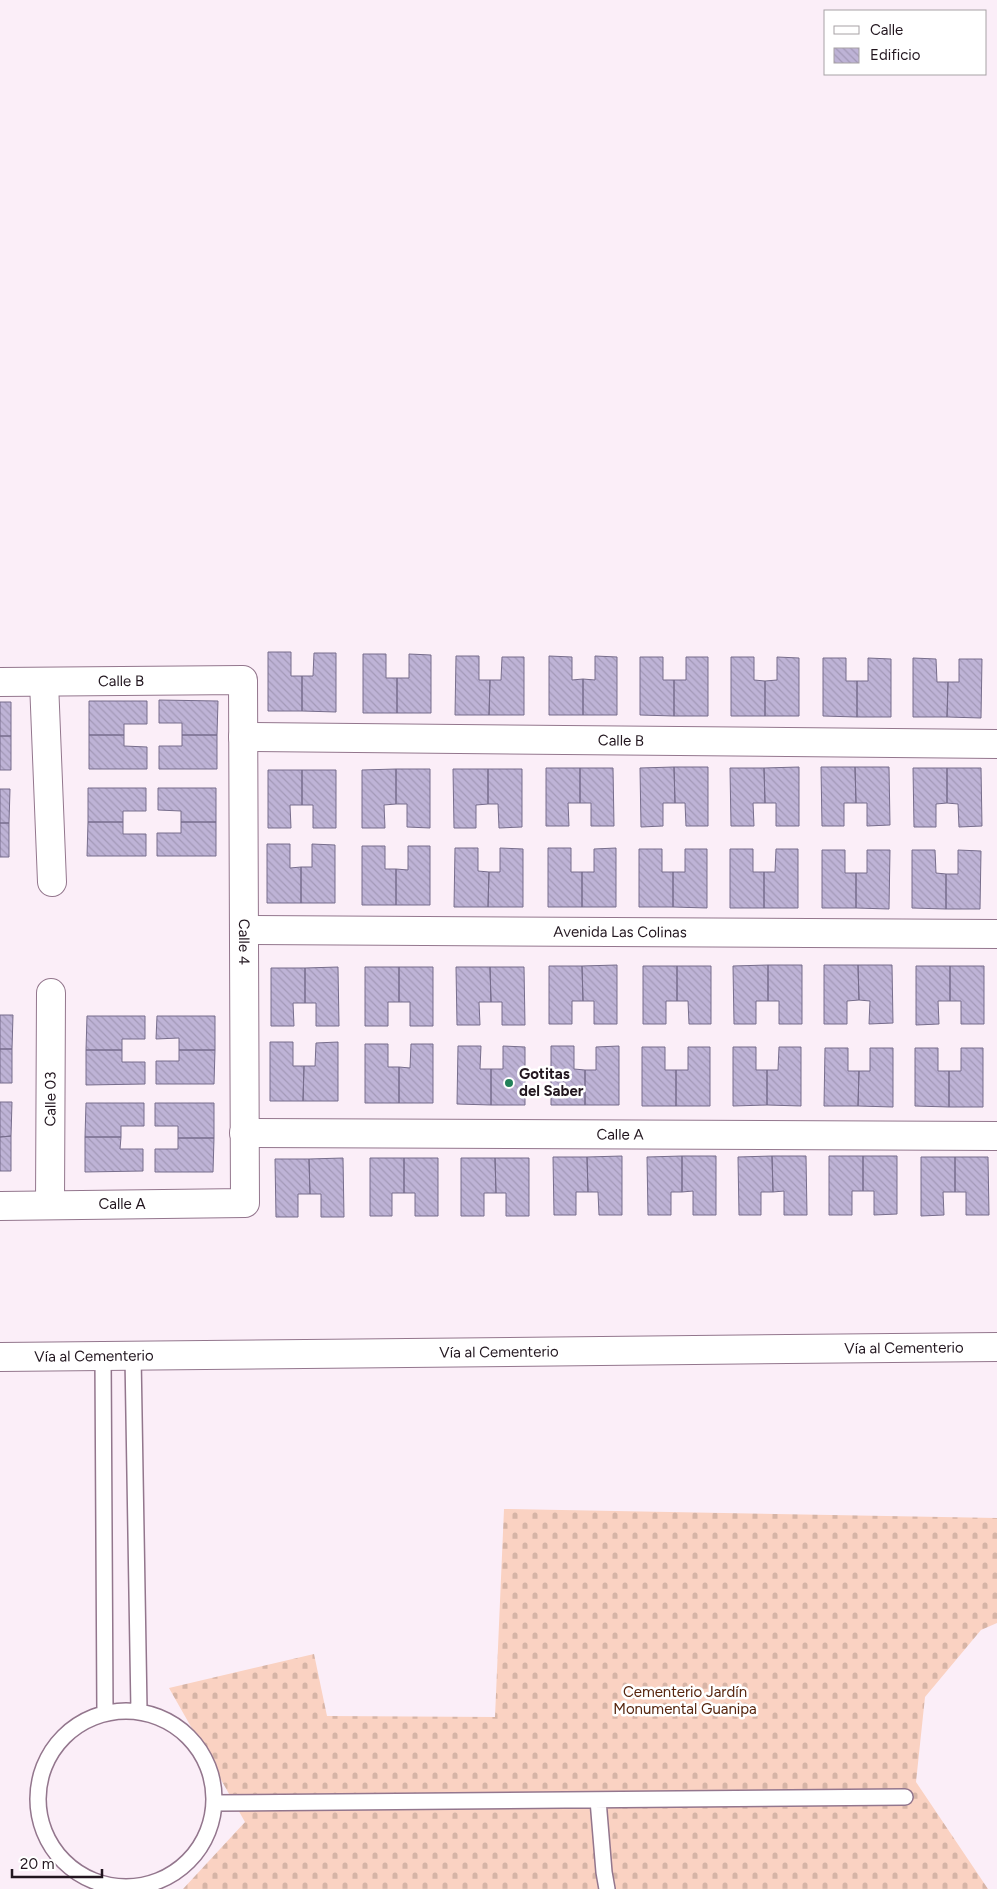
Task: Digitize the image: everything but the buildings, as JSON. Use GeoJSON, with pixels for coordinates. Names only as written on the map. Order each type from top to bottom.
{"type":"FeatureCollection","features":[{"type":"Feature","properties":{"kind":"street","name":"Calle B"},"geometry":{"type":"LineString","coordinates":[[0,682],[243,680]]}},
{"type":"Feature","properties":{"kind":"street","name":"Calle 4"},"geometry":{"type":"LineString","coordinates":[[243,680],[245,1203]]}},
{"type":"Feature","properties":{"kind":"street"},"geometry":{"type":"LineString","coordinates":[[44,682],[52,882]]}},
{"type":"Feature","properties":{"kind":"street","name":"Calle B"},"geometry":{"type":"LineString","coordinates":[[244,737],[997,744]]}},
{"type":"Feature","properties":{"kind":"street","name":"Avenida Las Colinas"},"geometry":{"type":"LineString","coordinates":[[244,930],[997,934]]}},
{"type":"Feature","properties":{"kind":"street","name":"Calle 03"},"geometry":{"type":"LineString","coordinates":[[50,1204],[51,993]]}},
{"type":"Feature","properties":{"kind":"street","name":"Calle A"},"geometry":{"type":"LineString","coordinates":[[244,1133],[997,1136]]}},
{"type":"Feature","properties":{"kind":"street","name":"Calle A"},"geometry":{"type":"LineString","coordinates":[[0,1206],[245,1203]]}},
{"type":"Feature","properties":{"kind":"street","name":"Vía al Cementerio"},"geometry":{"type":"LineString","coordinates":[[0,1357],[997,1347]]}},
{"type":"Feature","properties":{"kind":"lane"},"geometry":{"type":"LineString","coordinates":[[103,1356],[105,1712]]}},
{"type":"Feature","properties":{"kind":"lane"},"geometry":{"type":"LineString","coordinates":[[133,1356],[139,1710]]}},
{"type":"Feature","properties":{"kind":"lane"},"geometry":{"type":"LineString","coordinates":[[139,1710],[163,1718],[187,1734],[204,1758],[214,1785],[214,1814],[204,1841],[187,1864],[163,1880],[152,1886],[106,1886],[78,1874],[56,1854],[41,1828],[36,1799],[41,1770],[56,1743],[78,1724],[105,1712],[139,1710]]}},
{"type":"Feature","properties":{"kind":"lane"},"geometry":{"type":"LineString","coordinates":[[214,1803],[905,1797]]}},
{"type":"Feature","properties":{"kind":"lane"},"geometry":{"type":"LineString","coordinates":[[598,1800],[607,1889]]}},
{"type":"Feature","properties":{"kind":"green space","name":"Cementerio Jardín Monumental Guanipa"},"geometry":{"type":"Polygon","coordinates":[[[504,1509],[997,1518],[997,1623],[981,1630],[925,1697],[916,1782],[988,1889],[183,1889],[245,1822],[169,1688],[314,1654],[327,1716],[495,1717],[504,1509]]]}},
{"type":"Feature","properties":{"kind":"place","name":"Gotitas del Saber"},"geometry":{"type":"Point","coordinates":[509,1083]}}]}
